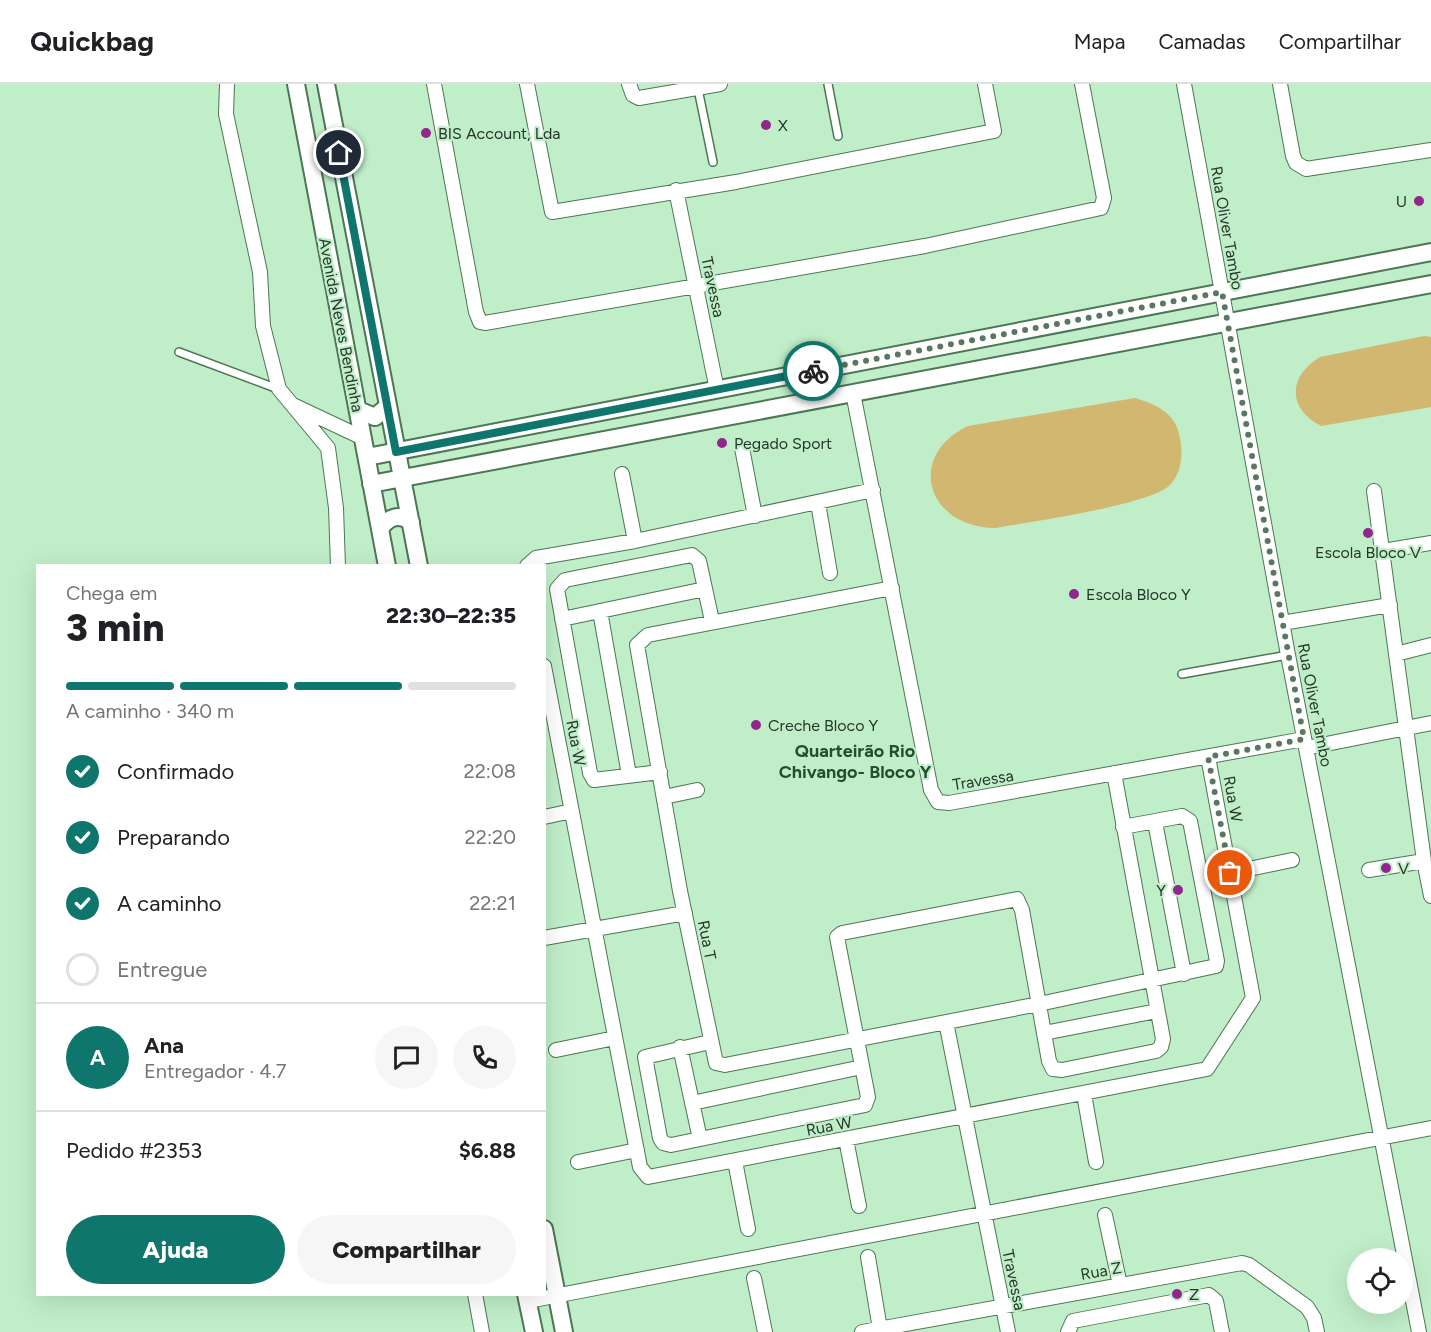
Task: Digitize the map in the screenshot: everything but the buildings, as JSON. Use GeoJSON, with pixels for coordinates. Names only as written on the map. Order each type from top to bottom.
{"type":"FeatureCollection","features":[{"type":"Feature","properties":{"kind":"street"},"geometry":{"type":"LineString","coordinates":[[227,84],[227,125],[260,272],[263,326],[282,395],[328,448],[336,508],[338,564]]}},
{"type":"Feature","properties":{"kind":"street","name":"Avenida Neves Bendinha"},"geometry":{"type":"LineString","coordinates":[[296,84],[387,564]]}},
{"type":"Feature","properties":{"kind":"street","name":"Avenida Neves Bendinha"},"geometry":{"type":"LineString","coordinates":[[326,84],[419,564]]}},
{"type":"Feature","properties":{"kind":"street"},"geometry":{"type":"LineString","coordinates":[[434,84],[476,312],[480,322],[585,306],[925,246],[1101,208],[1104,198],[1082,84]]}},
{"type":"Feature","properties":{"kind":"street"},"geometry":{"type":"LineString","coordinates":[[527,84],[552,212],[770,175],[994,131],[985,84]]}},
{"type":"Feature","properties":{"kind":"street"},"geometry":{"type":"LineString","coordinates":[[629,84],[633,95],[639,98],[720,84]]}},
{"type":"Feature","properties":{"kind":"street","name":"Rua Oliver Tambo"},"geometry":{"type":"LineString","coordinates":[[1184,84],[1288,655],[1419,1332]]}},
{"type":"Feature","properties":{"kind":"street"},"geometry":{"type":"LineString","coordinates":[[1280,84],[1293,156],[1296,163],[1306,169],[1431,150]]}},
{"type":"Feature","properties":{"kind":"street","name":"Travessa"},"geometry":{"type":"LineString","coordinates":[[676,190],[717,390]]}},
{"type":"Feature","properties":{"kind":"street"},"geometry":{"type":"LineString","coordinates":[[367,458],[1431,252]]}},
{"type":"Feature","properties":{"kind":"street"},"geometry":{"type":"LineString","coordinates":[[371,483],[1431,284]]}},
{"type":"Feature","properties":{"kind":"street","name":"Travessa"},"geometry":{"type":"LineString","coordinates":[[853,393],[931,790],[938,802],[961,801],[1208,757],[1431,723]]}},
{"type":"Feature","properties":{"kind":"street"},"geometry":{"type":"LineString","coordinates":[[282,395],[363,438]]}},
{"type":"Feature","properties":{"kind":"street"},"geometry":{"type":"LineString","coordinates":[[358,410],[375,417],[387,407]]}},
{"type":"Feature","properties":{"kind":"street"},"geometry":{"type":"LineString","coordinates":[[328,448],[347,431]]}},
{"type":"Feature","properties":{"kind":"street"},"geometry":{"type":"LineString","coordinates":[[443,443],[438,449],[437,457],[447,469]]}},
{"type":"Feature","properties":{"kind":"street"},"geometry":{"type":"LineString","coordinates":[[742,448],[755,516]]}},
{"type":"Feature","properties":{"kind":"street"},"geometry":{"type":"LineString","coordinates":[[622,474],[635,541]]}},
{"type":"Feature","properties":{"kind":"street"},"geometry":{"type":"LineString","coordinates":[[529,564],[536,558],[635,541],[873,490]]}},
{"type":"Feature","properties":{"kind":"street"},"geometry":{"type":"LineString","coordinates":[[1374,491],[1424,861],[1431,896]]}},
{"type":"Feature","properties":{"kind":"street"},"geometry":{"type":"LineString","coordinates":[[818,503],[830,573]]}},
{"type":"Feature","properties":{"kind":"street"},"geometry":{"type":"LineString","coordinates":[[380,529],[385,522],[397,516],[405,517],[411,522]]}},
{"type":"Feature","properties":{"kind":"street"},"geometry":{"type":"LineString","coordinates":[[1383,551],[1431,543]]}},
{"type":"Feature","properties":{"kind":"street"},"geometry":{"type":"LineString","coordinates":[[660,772],[598,781],[594,780],[590,773],[557,589],[565,580],[692,555],[699,561],[712,621]]}},
{"type":"Feature","properties":{"kind":"street","name":"Rua T"},"geometry":{"type":"LineString","coordinates":[[892,588],[648,634],[637,645],[685,913],[715,1061],[725,1065],[1212,968],[1217,961],[1190,822],[1182,816],[1123,827]]}},
{"type":"Feature","properties":{"kind":"street"},"geometry":{"type":"LineString","coordinates":[[562,619],[705,589]]}},
{"type":"Feature","properties":{"kind":"street"},"geometry":{"type":"LineString","coordinates":[[1282,623],[1390,605]]}},
{"type":"Feature","properties":{"kind":"street"},"geometry":{"type":"LineString","coordinates":[[600,611],[629,775]]}},
{"type":"Feature","properties":{"kind":"street"},"geometry":{"type":"LineString","coordinates":[[1396,654],[1431,645]]}},
{"type":"Feature","properties":{"kind":"street","name":"Rua W"},"geometry":{"type":"LineString","coordinates":[[547,696],[572,811],[637,1150],[642,1172],[648,1177],[1201,1072],[1212,1065],[1253,998],[1208,757]]}},
{"type":"Feature","properties":{"kind":"street"},"geometry":{"type":"LineString","coordinates":[[710,1042],[680,1047],[645,1057],[660,1138],[663,1143],[671,1145],[865,1105],[868,1097],[837,937],[842,933],[1014,899],[1020,902],[1022,910],[1049,1061],[1053,1069],[1062,1070],[1156,1051],[1161,1047],[1163,1040],[1114,773]]}},
{"type":"Feature","properties":{"kind":"street"},"geometry":{"type":"LineString","coordinates":[[664,797],[697,790]]}},
{"type":"Feature","properties":{"kind":"street"},"geometry":{"type":"LineString","coordinates":[[546,817],[572,811]]}},
{"type":"Feature","properties":{"kind":"street"},"geometry":{"type":"LineString","coordinates":[[1155,822],[1184,974]]}},
{"type":"Feature","properties":{"kind":"street"},"geometry":{"type":"LineString","coordinates":[[1230,873],[1292,860]]}},
{"type":"Feature","properties":{"kind":"street"},"geometry":{"type":"LineString","coordinates":[[1369,870],[1424,861]]}},
{"type":"Feature","properties":{"kind":"street"},"geometry":{"type":"LineString","coordinates":[[546,938],[685,913]]}},
{"type":"Feature","properties":{"kind":"street"},"geometry":{"type":"LineString","coordinates":[[1044,1033],[1157,1011]]}},
{"type":"Feature","properties":{"kind":"street","name":"Travessa"},"geometry":{"type":"LineString","coordinates":[[946,1022],[1008,1332]]}},
{"type":"Feature","properties":{"kind":"street"},"geometry":{"type":"LineString","coordinates":[[556,1050],[615,1038]]}},
{"type":"Feature","properties":{"kind":"street"},"geometry":{"type":"LineString","coordinates":[[680,1047],[700,1139]]}},
{"type":"Feature","properties":{"kind":"street"},"geometry":{"type":"LineString","coordinates":[[692,1102],[862,1067]]}},
{"type":"Feature","properties":{"kind":"street"},"geometry":{"type":"LineString","coordinates":[[1084,1094],[1096,1162]]}},
{"type":"Feature","properties":{"kind":"street"},"geometry":{"type":"LineString","coordinates":[[534,1332],[527,1298],[557,1296],[1431,1128]]}},
{"type":"Feature","properties":{"kind":"street"},"geometry":{"type":"LineString","coordinates":[[846,1139],[858,1206]]}},
{"type":"Feature","properties":{"kind":"street"},"geometry":{"type":"LineString","coordinates":[[578,1162],[637,1150]]}},
{"type":"Feature","properties":{"kind":"street"},"geometry":{"type":"LineString","coordinates":[[735,1161],[748,1229]]}},
{"type":"Feature","properties":{"kind":"street"},"geometry":{"type":"LineString","coordinates":[[1105,1215],[1120,1285]]}},
{"type":"Feature","properties":{"kind":"street"},"geometry":{"type":"LineString","coordinates":[[546,1238],[564,1332]]}},
{"type":"Feature","properties":{"kind":"street"},"geometry":{"type":"LineString","coordinates":[[868,1257],[880,1329]]}},
{"type":"Feature","properties":{"kind":"street","name":"Rua Z"},"geometry":{"type":"LineString","coordinates":[[862,1332],[1233,1264],[1250,1265],[1307,1307],[1314,1318],[1317,1332]]}},
{"type":"Feature","properties":{"kind":"street"},"geometry":{"type":"LineString","coordinates":[[754,1278],[765,1332]]}},
{"type":"Feature","properties":{"kind":"street"},"geometry":{"type":"LineString","coordinates":[[1068,1332],[1073,1321],[1209,1295],[1216,1301],[1219,1332]]}},
{"type":"Feature","properties":{"kind":"street"},"geometry":{"type":"LineString","coordinates":[[475,1296],[482,1332]]}},
{"type":"Feature","properties":{"kind":"lane"},"geometry":{"type":"LineString","coordinates":[[828,84],[838,136]]}},
{"type":"Feature","properties":{"kind":"lane"},"geometry":{"type":"LineString","coordinates":[[698,89],[713,162]]}},
{"type":"Feature","properties":{"kind":"lane"},"geometry":{"type":"LineString","coordinates":[[179,352],[282,395]]}},
{"type":"Feature","properties":{"kind":"lane"},"geometry":{"type":"LineString","coordinates":[[1182,674],[1288,655]]}},
{"type":"Feature","properties":{"kind":"shaded area"},"geometry":{"type":"Polygon","coordinates":[[[1424,336],[1431,337],[1431,407],[1321,426],[1302,410],[1297,401],[1297,382],[1309,365],[1320,357],[1424,336]]]}},
{"type":"Feature","properties":{"kind":"shaded area"},"geometry":{"type":"Polygon","coordinates":[[[1135,398],[1164,411],[1178,429],[1181,450],[1179,469],[1170,485],[1158,492],[1115,506],[996,528],[972,525],[954,516],[940,504],[932,488],[931,471],[936,455],[948,439],[968,426],[1135,398]]]}},
{"type":"Feature","properties":{"kind":"way so far"},"geometry":{"type":"LineString","coordinates":[[813,371],[1222,292],[1304,739],[1208,757],[1230,873]]}},
{"type":"Feature","properties":{"kind":"place","name":"X"},"geometry":{"type":"Point","coordinates":[766,125]}},
{"type":"Feature","properties":{"kind":"place","name":"BIS Account, Lda"},"geometry":{"type":"Point","coordinates":[426,133]}},
{"type":"Feature","properties":{"kind":"place","name":"U"},"geometry":{"type":"Point","coordinates":[1419,201]}},
{"type":"Feature","properties":{"kind":"place","name":"Pegado Sport"},"geometry":{"type":"Point","coordinates":[722,443]}},
{"type":"Feature","properties":{"kind":"place","name":"Escola Bloco V"},"geometry":{"type":"Point","coordinates":[1368,533]}},
{"type":"Feature","properties":{"kind":"place","name":"Escola Bloco Y"},"geometry":{"type":"Point","coordinates":[1074,594]}},
{"type":"Feature","properties":{"kind":"place","name":"Creche Bloco Y"},"geometry":{"type":"Point","coordinates":[756,725]}},
{"type":"Feature","properties":{"kind":"place","name":"V"},"geometry":{"type":"Point","coordinates":[1386,868]}},
{"type":"Feature","properties":{"kind":"place","name":"Y"},"geometry":{"type":"Point","coordinates":[1178,890]}},
{"type":"Feature","properties":{"kind":"place","name":"Z"},"geometry":{"type":"Point","coordinates":[1177,1294]}},
{"type":"Feature","properties":{"kind":"district","name":"Quarteirão Rio Chivango- Bloco Y"},"geometry":{"type":"Point","coordinates":[855,761]}},
{"type":"Feature","properties":{"kind":"route"},"geometry":{"type":"LineString","coordinates":[[339,153],[396,452],[813,371]]}}]}
